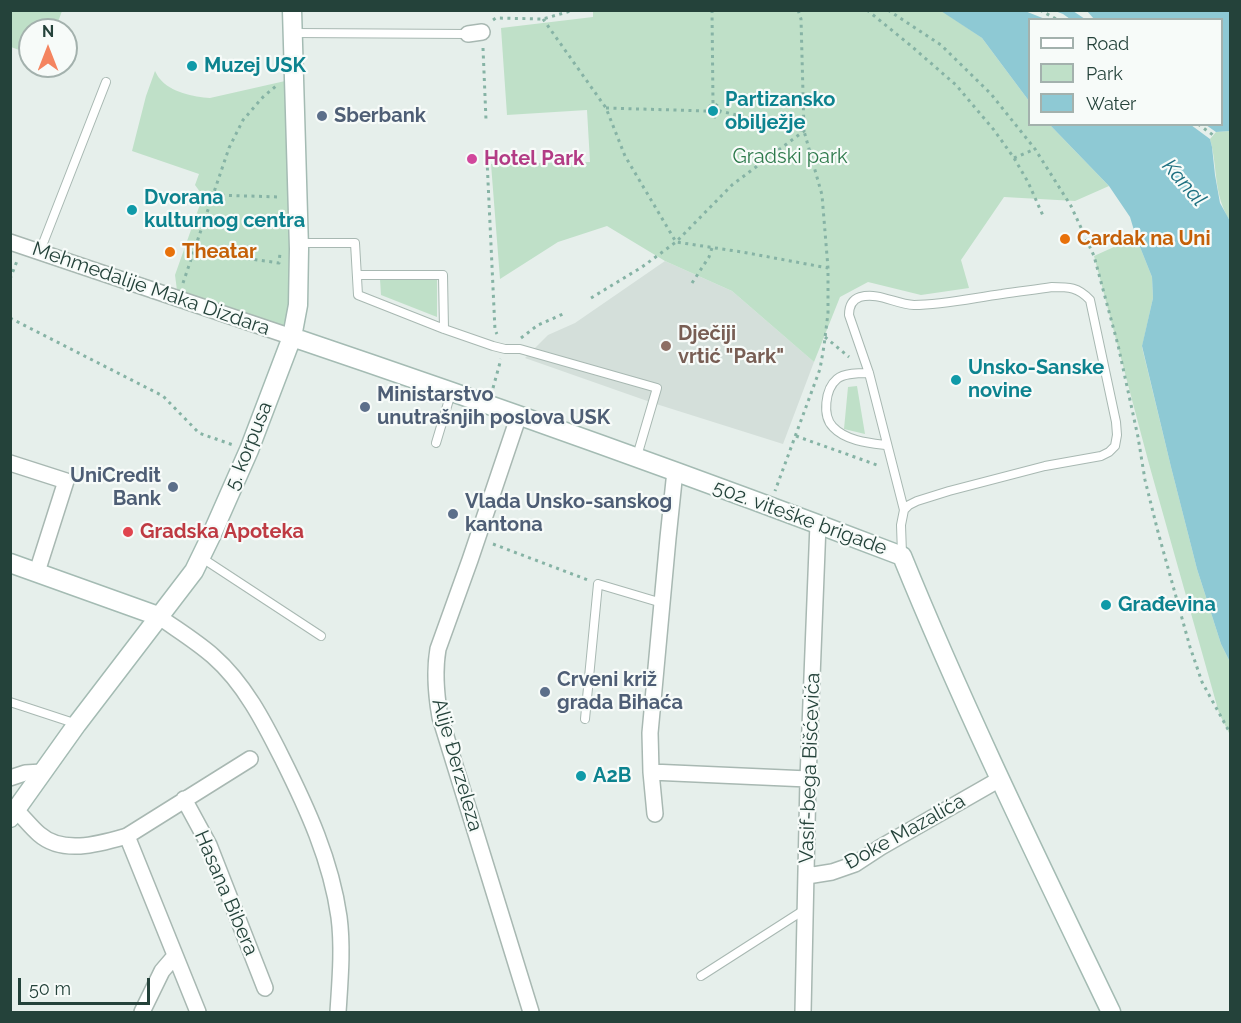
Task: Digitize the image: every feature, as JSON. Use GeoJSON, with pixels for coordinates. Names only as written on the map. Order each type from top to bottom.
{"type":"FeatureCollection","features":[{"type":"Feature","properties":{"kind":"street","name":"5. korpusa"},"geometry":{"type":"LineString","coordinates":[[13,814],[76,724],[194,571],[249,450],[292,337],[298,305],[298,246],[292,10]]}},
{"type":"Feature","properties":{"kind":"street","name":"Mehmedalije Maka Dizdara"},"geometry":{"type":"LineString","coordinates":[[10,242],[292,337]]}},
{"type":"Feature","properties":{"kind":"street","name":"502. viteške brigade"},"geometry":{"type":"LineString","coordinates":[[292,337],[452,391],[675,471],[902,556],[1000,779],[1111,1012]]}},
{"type":"Feature","properties":{"kind":"street","name":"Alije Đerzeleza"},"geometry":{"type":"LineString","coordinates":[[519,415],[438,649],[436,695],[440,717],[531,1012]]}},
{"type":"Feature","properties":{"kind":"street"},"geometry":{"type":"LineString","coordinates":[[10,463],[66,481],[37,572]]}},
{"type":"Feature","properties":{"kind":"street"},"geometry":{"type":"LineString","coordinates":[[655,814],[650,733],[675,471]]}},
{"type":"Feature","properties":{"kind":"street","name":"Vasif-bega Bišćevića"},"geometry":{"type":"LineString","coordinates":[[802,1012],[818,524]]}},
{"type":"Feature","properties":{"kind":"street"},"geometry":{"type":"LineString","coordinates":[[10,563],[158,616],[213,656],[235,679],[263,722],[305,804],[322,847],[339,917],[341,961],[338,1012]]}},
{"type":"Feature","properties":{"kind":"street"},"geometry":{"type":"LineString","coordinates":[[13,814],[40,836],[59,845],[80,846],[105,842],[126,836],[250,759]]}},
{"type":"Feature","properties":{"kind":"street"},"geometry":{"type":"LineString","coordinates":[[10,778],[25,773],[42,772]]}},
{"type":"Feature","properties":{"kind":"street"},"geometry":{"type":"LineString","coordinates":[[651,772],[808,778]]}},
{"type":"Feature","properties":{"kind":"street","name":"Đoke Mazalića"},"geometry":{"type":"LineString","coordinates":[[807,876],[832,872],[855,864],[1000,779]]}},
{"type":"Feature","properties":{"kind":"street","name":"Hasana Bibera"},"geometry":{"type":"LineString","coordinates":[[184,799],[209,845],[265,988]]}},
{"type":"Feature","properties":{"kind":"street"},"geometry":{"type":"LineString","coordinates":[[126,836],[198,1012]]}},
{"type":"Feature","properties":{"kind":"street"},"geometry":{"type":"LineString","coordinates":[[142,1012],[162,971],[174,957]]}},
{"type":"Feature","properties":{"kind":"lane"},"geometry":{"type":"LineString","coordinates":[[292,33],[475,33]]}},
{"type":"Feature","properties":{"kind":"lane"},"geometry":{"type":"LineString","coordinates":[[40,251],[106,82]]}},
{"type":"Feature","properties":{"kind":"lane"},"geometry":{"type":"LineString","coordinates":[[298,246],[355,243],[358,295],[444,329],[505,349],[520,349],[657,388],[637,458]]}},
{"type":"Feature","properties":{"kind":"lane"},"geometry":{"type":"LineString","coordinates":[[357,275],[443,275],[444,329]]}},
{"type":"Feature","properties":{"kind":"lane"},"geometry":{"type":"LineString","coordinates":[[902,556],[901,525],[904,510],[869,373],[849,315],[852,301],[857,298],[881,297],[916,305],[1052,287],[1068,287],[1082,291],[1090,300],[1116,423],[1115,446],[1101,456],[1045,466],[950,491],[917,501],[904,510]]}},
{"type":"Feature","properties":{"kind":"lane"},"geometry":{"type":"LineString","coordinates":[[869,373],[838,378],[831,386],[827,397],[826,413],[831,427],[847,436],[886,445]]}},
{"type":"Feature","properties":{"kind":"lane"},"geometry":{"type":"LineString","coordinates":[[436,443],[452,391]]}},
{"type":"Feature","properties":{"kind":"lane"},"geometry":{"type":"LineString","coordinates":[[201,557],[321,636]]}},
{"type":"Feature","properties":{"kind":"lane"},"geometry":{"type":"LineString","coordinates":[[585,720],[598,584],[662,603]]}},
{"type":"Feature","properties":{"kind":"lane"},"geometry":{"type":"LineString","coordinates":[[10,702],[76,724]]}},
{"type":"Feature","properties":{"kind":"lane"},"geometry":{"type":"LineString","coordinates":[[701,976],[806,909]]}},
{"type":"Feature","properties":{"kind":"path"},"geometry":{"type":"LineString","coordinates":[[486,120],[475,33],[496,18],[543,19],[574,10]]}},
{"type":"Feature","properties":{"kind":"path"},"geometry":{"type":"LineString","coordinates":[[708,111],[713,104],[712,10]]}},
{"type":"Feature","properties":{"kind":"path"},"geometry":{"type":"LineString","coordinates":[[770,506],[820,369],[828,314],[828,268],[822,195],[804,131],[801,19],[798,10]]}},
{"type":"Feature","properties":{"kind":"path"},"geometry":{"type":"LineString","coordinates":[[867,10],[956,86],[994,130],[1028,182],[1044,218]]}},
{"type":"Feature","properties":{"kind":"path"},"geometry":{"type":"LineString","coordinates":[[1040,10],[1054,18]]}},
{"type":"Feature","properties":{"kind":"path"},"geometry":{"type":"LineString","coordinates":[[543,19],[606,108],[625,156],[676,242],[828,268]]}},
{"type":"Feature","properties":{"kind":"path"},"geometry":{"type":"LineString","coordinates":[[178,298],[229,148],[243,120],[263,97],[280,83],[294,79]]}},
{"type":"Feature","properties":{"kind":"path"},"geometry":{"type":"LineString","coordinates":[[713,104],[719,107],[720,111],[804,131]]}},
{"type":"Feature","properties":{"kind":"path"},"geometry":{"type":"LineString","coordinates":[[606,108],[708,111]]}},
{"type":"Feature","properties":{"kind":"path"},"geometry":{"type":"LineString","coordinates":[[708,111],[714,117],[720,111]]}},
{"type":"Feature","properties":{"kind":"path"},"geometry":{"type":"LineString","coordinates":[[1201,126],[1213,135]]}},
{"type":"Feature","properties":{"kind":"path"},"geometry":{"type":"LineString","coordinates":[[591,298],[642,267],[676,242],[732,185],[804,131]]}},
{"type":"Feature","properties":{"kind":"path"},"geometry":{"type":"LineString","coordinates":[[1014,158],[1035,149]]}},
{"type":"Feature","properties":{"kind":"path"},"geometry":{"type":"LineString","coordinates":[[487,160],[495,330],[505,349]]}},
{"type":"Feature","properties":{"kind":"path"},"geometry":{"type":"LineString","coordinates":[[214,195],[297,197]]}},
{"type":"Feature","properties":{"kind":"path"},"geometry":{"type":"LineString","coordinates":[[195,251],[279,263],[280,249],[298,246]]}},
{"type":"Feature","properties":{"kind":"path"},"geometry":{"type":"LineString","coordinates":[[692,283],[709,257],[712,248]]}},
{"type":"Feature","properties":{"kind":"path"},"geometry":{"type":"LineString","coordinates":[[488,404],[505,349],[538,326],[563,314]]}},
{"type":"Feature","properties":{"kind":"path"},"geometry":{"type":"LineString","coordinates":[[10,318],[162,396],[199,433],[249,450]]}},
{"type":"Feature","properties":{"kind":"path"},"geometry":{"type":"LineString","coordinates":[[825,337],[869,373]]}},
{"type":"Feature","properties":{"kind":"path"},"geometry":{"type":"LineString","coordinates":[[796,436],[878,465],[890,459]]}},
{"type":"Feature","properties":{"kind":"path"},"geometry":{"type":"LineString","coordinates":[[478,538],[598,584]]}},
{"type":"Feature","properties":{"kind":"shaded area","name":"Dječiji vrtić \"Park\""},"geometry":{"type":"Polygon","coordinates":[[[665,261],[732,291],[814,362],[783,444],[653,403],[525,358],[548,335],[575,323],[665,261]]]}},
{"type":"Feature","properties":{"kind":"green space"},"geometry":{"type":"Polygon","coordinates":[[[11,10],[62,11],[59,18],[18,18],[18,50],[11,47],[11,10]]]}},
{"type":"Feature","properties":{"kind":"green space","name":"Gradski park"},"geometry":{"type":"Polygon","coordinates":[[[593,10],[941,10],[982,38],[1028,100],[1028,126],[1051,126],[1109,186],[1075,201],[1004,197],[961,260],[969,288],[921,295],[868,282],[840,297],[814,362],[732,291],[665,261],[607,226],[558,242],[500,279],[491,164],[590,162],[587,110],[507,115],[501,28],[593,17],[593,10]]]}},
{"type":"Feature","properties":{"kind":"green space"},"geometry":{"type":"Polygon","coordinates":[[[155,71],[164,84],[176,90],[210,98],[294,79],[292,337],[178,298],[175,275],[203,196],[195,185],[199,174],[132,151],[155,71]]]}},
{"type":"Feature","properties":{"kind":"green space"},"geometry":{"type":"Polygon","coordinates":[[[1230,131],[1230,221],[1218,191],[1210,139],[1216,132],[1230,131]]]}},
{"type":"Feature","properties":{"kind":"green space"},"geometry":{"type":"Polygon","coordinates":[[[1136,237],[1152,277],[1153,298],[1142,347],[1197,569],[1221,644],[1230,662],[1230,735],[1219,713],[1149,464],[1094,256],[1136,237]]]}},
{"type":"Feature","properties":{"kind":"green space"},"geometry":{"type":"Polygon","coordinates":[[[437,278],[437,317],[381,295],[380,279],[437,278]]]}},
{"type":"Feature","properties":{"kind":"green space"},"geometry":{"type":"Polygon","coordinates":[[[857,386],[865,434],[844,429],[848,387],[857,386]]]}},
{"type":"Feature","properties":{"kind":"water"},"geometry":{"type":"Polygon","coordinates":[[[941,11],[1025,11],[1042,18],[1028,18],[1028,100],[982,38],[941,11]]]}},
{"type":"Feature","properties":{"kind":"water"},"geometry":{"type":"Polygon","coordinates":[[[1055,11],[1073,11],[1084,18],[1069,18],[1055,11]]]}},
{"type":"Feature","properties":{"kind":"water"},"geometry":{"type":"Polygon","coordinates":[[[1087,11],[1230,11],[1230,131],[1216,132],[1207,126],[1223,126],[1223,18],[1093,18],[1087,11]]]}},
{"type":"Feature","properties":{"kind":"water","name":"Kanal"},"geometry":{"type":"Polygon","coordinates":[[[1051,126],[1192,126],[1210,139],[1220,203],[1230,221],[1230,662],[1221,644],[1197,569],[1142,346],[1153,298],[1152,277],[1130,217],[1109,186],[1051,126]]]}},
{"type":"Feature","properties":{"kind":"place","name":"Muzej USK"},"geometry":{"type":"Point","coordinates":[192,66]}},
{"type":"Feature","properties":{"kind":"place","name":"Partizansko obilježje"},"geometry":{"type":"Point","coordinates":[713,111]}},
{"type":"Feature","properties":{"kind":"place","name":"Sberbank"},"geometry":{"type":"Point","coordinates":[322,116]}},
{"type":"Feature","properties":{"kind":"place","name":"Hotel Park"},"geometry":{"type":"Point","coordinates":[472,159]}},
{"type":"Feature","properties":{"kind":"place","name":"Dvorana kulturnog centra"},"geometry":{"type":"Point","coordinates":[132,210]}},
{"type":"Feature","properties":{"kind":"place","name":"Cardak na Uni"},"geometry":{"type":"Point","coordinates":[1065,239]}},
{"type":"Feature","properties":{"kind":"place","name":"Theatar"},"geometry":{"type":"Point","coordinates":[170,252]}},
{"type":"Feature","properties":{"kind":"place","name":"Dječiji vrtić \"Park\""},"geometry":{"type":"Point","coordinates":[666,346]}},
{"type":"Feature","properties":{"kind":"place","name":"Unsko-Sanske novine"},"geometry":{"type":"Point","coordinates":[956,380]}},
{"type":"Feature","properties":{"kind":"place","name":"Ministarstvo unutrašnjih poslova USK"},"geometry":{"type":"Point","coordinates":[365,407]}},
{"type":"Feature","properties":{"kind":"place","name":"UniCredit Bank"},"geometry":{"type":"Point","coordinates":[173,487]}},
{"type":"Feature","properties":{"kind":"place","name":"Vlada Unsko-sanskog kantona"},"geometry":{"type":"Point","coordinates":[453,514]}},
{"type":"Feature","properties":{"kind":"place","name":"Gradska Apoteka"},"geometry":{"type":"Point","coordinates":[128,532]}},
{"type":"Feature","properties":{"kind":"place","name":"Građevina"},"geometry":{"type":"Point","coordinates":[1106,605]}},
{"type":"Feature","properties":{"kind":"place","name":"Crveni križ grada Bihaća"},"geometry":{"type":"Point","coordinates":[545,692]}},
{"type":"Feature","properties":{"kind":"place","name":"A2B"},"geometry":{"type":"Point","coordinates":[581,776]}}]}
